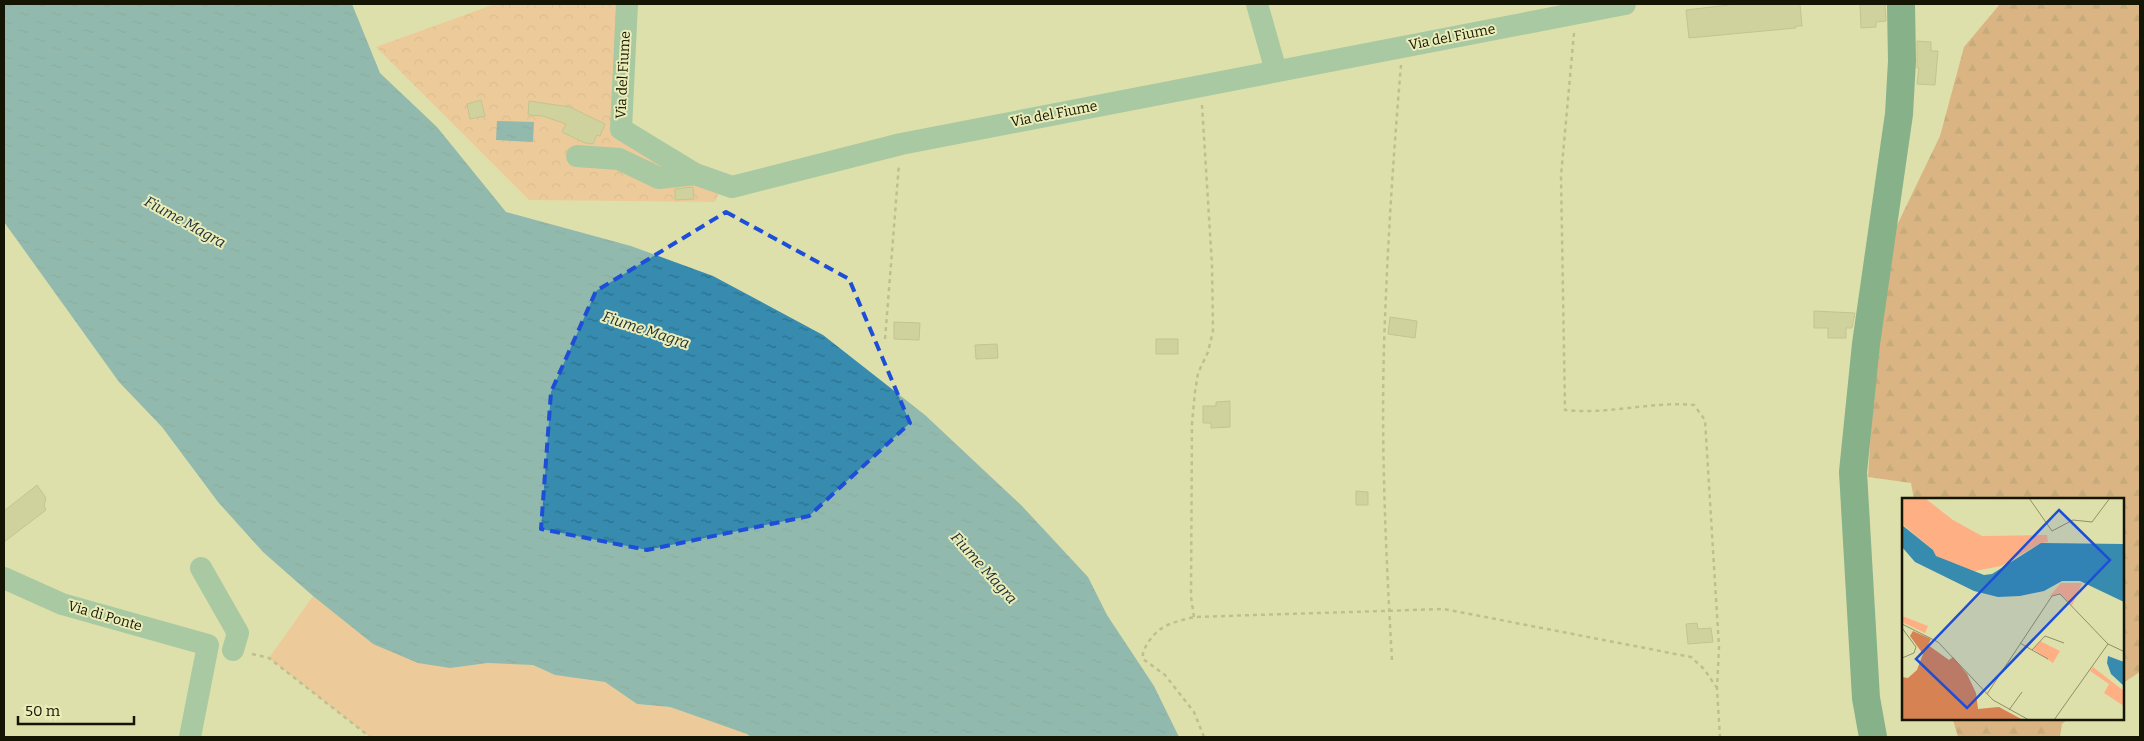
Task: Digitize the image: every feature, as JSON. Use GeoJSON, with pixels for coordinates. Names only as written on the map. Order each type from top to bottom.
{"type":"FeatureCollection","features":[{"type":"Feature","properties":{"kind":"main road"},"geometry":{"type":"LineString","coordinates":[[1874,737],[1866,698],[1853,472],[1869,325],[1899,114],[1902,61],[1901,4]]}},
{"type":"Feature","properties":{"kind":"street","name":"Via del Fiume"},"geometry":{"type":"LineString","coordinates":[[627,4],[621,129],[696,174],[732,187],[901,144],[1625,4]]}},
{"type":"Feature","properties":{"kind":"street"},"geometry":{"type":"LineString","coordinates":[[1257,4],[1276,71]]}},
{"type":"Feature","properties":{"kind":"street"},"geometry":{"type":"LineString","coordinates":[[577,156],[620,159],[659,178],[696,174]]}},
{"type":"Feature","properties":{"kind":"street"},"geometry":{"type":"LineString","coordinates":[[201,568],[238,633],[233,650]]}},
{"type":"Feature","properties":{"kind":"street","name":"Via di Ponte"},"geometry":{"type":"LineString","coordinates":[[4,578],[62,604],[208,645],[190,737]]}},
{"type":"Feature","properties":{"kind":"path"},"geometry":{"type":"LineString","coordinates":[[1576,13],[1561,176],[1565,410],[1582,412],[1676,403],[1694,405],[1706,420],[1719,648],[1720,737]]}},
{"type":"Feature","properties":{"kind":"path"},"geometry":{"type":"LineString","coordinates":[[1392,660],[1385,546],[1384,347],[1392,178],[1402,46]]}},
{"type":"Feature","properties":{"kind":"path"},"geometry":{"type":"LineString","coordinates":[[1194,617],[1191,598],[1192,423],[1198,373],[1208,352],[1213,331],[1212,266],[1201,86]]}},
{"type":"Feature","properties":{"kind":"path"},"geometry":{"type":"LineString","coordinates":[[886,339],[901,144]]}},
{"type":"Feature","properties":{"kind":"path"},"geometry":{"type":"LineString","coordinates":[[1204,737],[1194,712],[1165,675],[1143,659],[1142,651],[1157,630],[1172,623],[1194,617],[1444,609],[1691,657],[1704,669],[1718,689]]}},
{"type":"Feature","properties":{"kind":"path"},"geometry":{"type":"LineString","coordinates":[[233,650],[269,658],[370,737]]}},
{"type":"Feature","properties":{"kind":"highlighted area"},"geometry":{"type":"Polygon","coordinates":[[[726,212],[849,279],[910,423],[809,516],[647,550],[541,529],[551,392],[596,291],[726,212]]]}},
{"type":"Feature","properties":{"kind":"green space"},"geometry":{"type":"Polygon","coordinates":[[[495,4],[624,4],[617,130],[722,186],[715,202],[529,200],[376,47],[495,4]]]}},
{"type":"Feature","properties":{"kind":"green space"},"geometry":{"type":"Polygon","coordinates":[[[2000,4],[2140,4],[2140,672],[2124,682],[2124,498],[1914,498],[1911,483],[1868,477],[1875,363],[1887,246],[1940,136],[1964,47],[2000,4]]]}},
{"type":"Feature","properties":{"kind":"green space"},"geometry":{"type":"Polygon","coordinates":[[[313,596],[373,644],[450,668],[488,663],[533,665],[555,675],[605,682],[637,704],[670,707],[751,737],[370,737],[269,658],[313,596]]]}},
{"type":"Feature","properties":{"kind":"green space"},"geometry":{"type":"Polygon","coordinates":[[[1953,721],[2066,721],[2062,724],[2060,737],[1958,737],[1953,721]]]}},
{"type":"Feature","properties":{"kind":"water","name":"Fiume Magra"},"geometry":{"type":"Polygon","coordinates":[[[4,4],[352,4],[380,73],[437,127],[506,212],[631,246],[713,276],[823,335],[925,415],[1022,506],[1088,577],[1107,615],[1154,686],[1179,737],[751,737],[670,707],[637,704],[605,682],[555,675],[533,665],[488,663],[450,668],[418,663],[373,644],[313,596],[263,552],[218,502],[162,427],[119,382],[4,222],[4,4]]]}},
{"type":"Feature","properties":{"kind":"water"},"geometry":{"type":"Polygon","coordinates":[[[497,121],[534,122],[533,142],[496,140],[497,121]]]}},
{"type":"Feature","properties":{"kind":"building"},"geometry":{"type":"Polygon","coordinates":[[[1729,4],[1800,4],[1802,26],[1689,38],[1686,10],[1729,4]]]}},
{"type":"Feature","properties":{"kind":"building"},"geometry":{"type":"Polygon","coordinates":[[[1860,4],[1885,4],[1886,21],[1876,22],[1876,27],[1861,28],[1860,4]]]}},
{"type":"Feature","properties":{"kind":"building"},"geometry":{"type":"Polygon","coordinates":[[[1917,41],[1931,42],[1931,51],[1938,51],[1935,85],[1917,84],[1919,68],[1917,68],[1917,41]]]}},
{"type":"Feature","properties":{"kind":"building"},"geometry":{"type":"Polygon","coordinates":[[[481,100],[485,116],[470,119],[467,104],[481,100]]]}},
{"type":"Feature","properties":{"kind":"building"},"geometry":{"type":"Polygon","coordinates":[[[529,101],[570,107],[605,124],[600,136],[597,135],[593,144],[585,143],[562,132],[566,124],[543,116],[528,115],[529,101]]]}},
{"type":"Feature","properties":{"kind":"building"},"geometry":{"type":"Polygon","coordinates":[[[693,187],[694,199],[675,200],[675,189],[693,187]]]}},
{"type":"Feature","properties":{"kind":"building"},"geometry":{"type":"Polygon","coordinates":[[[1814,311],[1855,313],[1852,328],[1846,328],[1846,338],[1828,338],[1828,328],[1814,328],[1814,311]]]}},
{"type":"Feature","properties":{"kind":"building"},"geometry":{"type":"Polygon","coordinates":[[[1390,317],[1417,321],[1415,338],[1388,334],[1390,317]]]}},
{"type":"Feature","properties":{"kind":"building"},"geometry":{"type":"Polygon","coordinates":[[[894,322],[920,323],[919,340],[894,339],[894,322]]]}},
{"type":"Feature","properties":{"kind":"building"},"geometry":{"type":"Polygon","coordinates":[[[1156,339],[1178,339],[1178,354],[1156,354],[1156,339]]]}},
{"type":"Feature","properties":{"kind":"building"},"geometry":{"type":"Polygon","coordinates":[[[997,344],[998,358],[976,359],[975,345],[997,344]]]}},
{"type":"Feature","properties":{"kind":"building"},"geometry":{"type":"Polygon","coordinates":[[[1230,401],[1230,427],[1211,428],[1211,423],[1203,423],[1203,406],[1216,406],[1216,402],[1230,401]]]}},
{"type":"Feature","properties":{"kind":"building"},"geometry":{"type":"Polygon","coordinates":[[[37,485],[46,498],[44,506],[46,510],[4,542],[4,511],[37,485]]]}},
{"type":"Feature","properties":{"kind":"building"},"geometry":{"type":"Polygon","coordinates":[[[1356,491],[1368,492],[1368,505],[1356,505],[1356,491]]]}},
{"type":"Feature","properties":{"kind":"building"},"geometry":{"type":"Polygon","coordinates":[[[1697,623],[1698,629],[1711,628],[1713,642],[1688,644],[1686,624],[1697,623]]]}}]}
